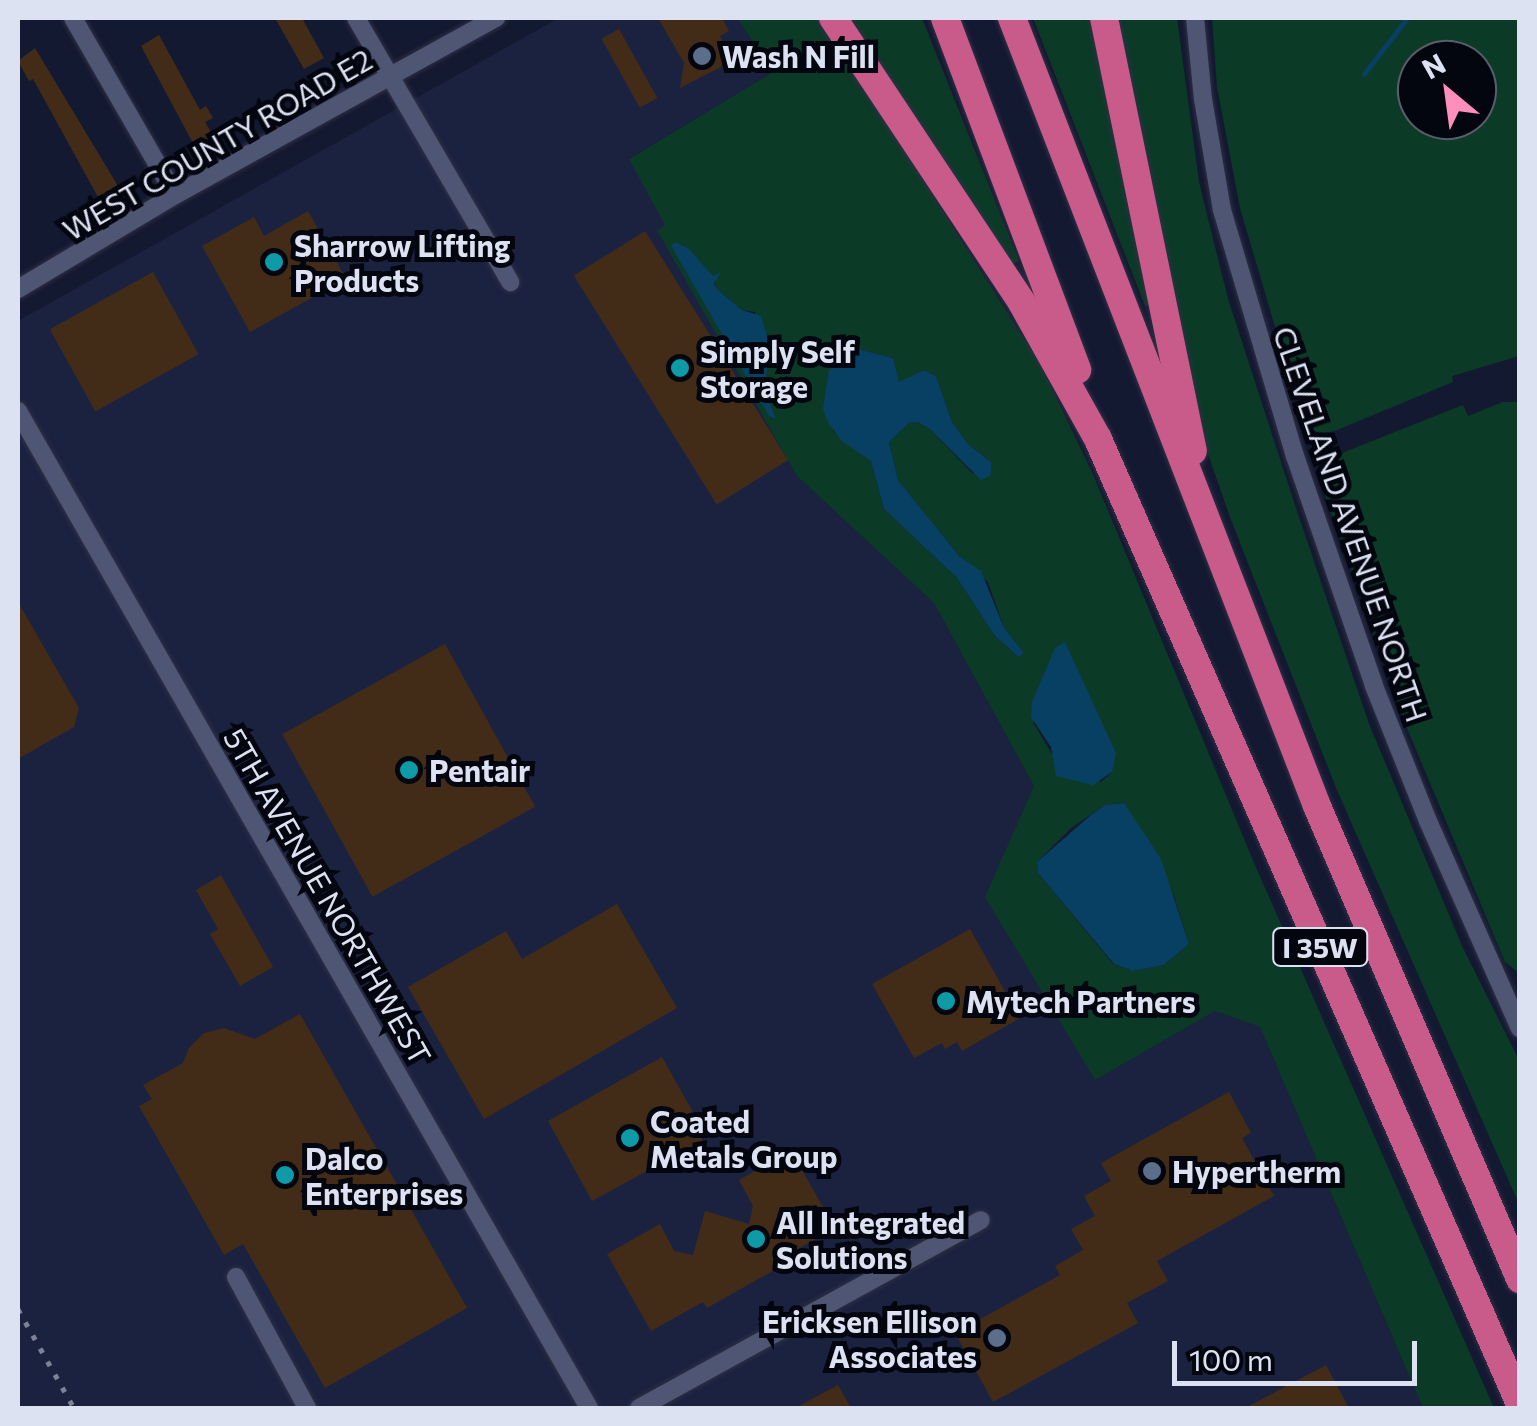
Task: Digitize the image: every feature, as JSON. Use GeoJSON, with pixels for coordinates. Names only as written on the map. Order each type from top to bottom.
{"type":"FeatureCollection","features":[{"type":"Feature","properties":{"kind":"highway"},"geometry":{"type":"LineString","coordinates":[[834,18],[1022,303],[1121,489]]}},
{"type":"Feature","properties":{"kind":"highway","name":"I 35W"},"geometry":{"type":"LineString","coordinates":[[945,18],[1121,489],[1520,1404]]}},
{"type":"Feature","properties":{"kind":"highway","name":"I 35W"},"geometry":{"type":"LineString","coordinates":[[1012,18],[1316,806],[1520,1279]]}},
{"type":"Feature","properties":{"kind":"highway"},"geometry":{"type":"LineString","coordinates":[[1104,18],[1210,530]]}},
{"type":"Feature","properties":{"kind":"street"},"geometry":{"type":"LineString","coordinates":[[73,18],[174,195]]}},
{"type":"Feature","properties":{"kind":"street"},"geometry":{"type":"LineString","coordinates":[[356,18],[510,282]]}},
{"type":"Feature","properties":{"kind":"street","name":"WEST COUNTY ROAD E2"},"geometry":{"type":"LineString","coordinates":[[18,290],[174,195],[496,18]]}},
{"type":"Feature","properties":{"kind":"street","name":"CLEVELAND AVENUE NORTH"},"geometry":{"type":"LineString","coordinates":[[1195,18],[1203,99],[1222,210],[1295,456],[1374,686],[1515,1007],[1520,1029]]}},
{"type":"Feature","properties":{"kind":"street","name":"5TH AVENUE NORTHWEST"},"geometry":{"type":"LineString","coordinates":[[18,412],[589,1408]]}},
{"type":"Feature","properties":{"kind":"street"},"geometry":{"type":"LineString","coordinates":[[639,1408],[981,1220]]}},
{"type":"Feature","properties":{"kind":"street"},"geometry":{"type":"LineString","coordinates":[[236,1277],[307,1408]]}},
{"type":"Feature","properties":{"kind":"shaded area"},"geometry":{"type":"Polygon","coordinates":[[[559,18],[737,18],[773,72],[630,158],[666,225],[658,229],[797,476],[934,603],[1034,786],[986,897],[1095,1080],[1215,1011],[1260,1027],[1423,1408],[18,1408],[18,321],[559,18]]]}},
{"type":"Feature","properties":{"kind":"shaded area"},"geometry":{"type":"Polygon","coordinates":[[[675,242],[689,249],[713,276],[721,272],[714,283],[717,289],[742,310],[761,316],[769,342],[765,392],[776,419],[769,416],[671,246],[675,242]]]}},
{"type":"Feature","properties":{"kind":"shaded area"},"geometry":{"type":"Polygon","coordinates":[[[858,349],[893,358],[899,382],[924,370],[936,376],[952,422],[968,444],[991,462],[991,475],[981,480],[930,429],[917,422],[909,423],[889,442],[898,480],[960,557],[981,571],[1004,628],[1024,653],[1019,657],[995,636],[957,578],[884,509],[871,461],[842,441],[828,423],[823,409],[829,370],[858,349]]]}},
{"type":"Feature","properties":{"kind":"shaded area"},"geometry":{"type":"Polygon","coordinates":[[[1065,642],[1116,753],[1112,772],[1093,785],[1056,776],[1051,747],[1031,717],[1032,702],[1055,648],[1065,642]]]}},
{"type":"Feature","properties":{"kind":"shaded area"},"geometry":{"type":"Polygon","coordinates":[[[1124,803],[1161,859],[1189,944],[1164,965],[1133,971],[1114,964],[1038,873],[1037,862],[1105,805],[1124,803]]]}},
{"type":"Feature","properties":{"kind":"green space"},"geometry":{"type":"Polygon","coordinates":[[[737,18],[819,18],[1039,362],[1092,472],[1254,863],[1494,1408],[1423,1408],[1260,1027],[1215,1011],[1095,1080],[985,897],[1034,786],[934,603],[797,476],[657,230],[665,225],[629,159],[773,72],[737,18]],[[671,246],[772,419],[755,312],[742,310],[717,289],[713,277],[671,246]],[[858,349],[837,362],[833,431],[871,461],[884,509],[957,578],[995,636],[1019,657],[1024,653],[1004,628],[988,582],[960,557],[898,480],[889,442],[909,423],[916,422],[930,429],[973,474],[991,462],[968,444],[952,422],[936,376],[924,370],[899,383],[893,358],[858,349]],[[1048,673],[1032,702],[1034,724],[1053,756],[1101,782],[1112,772],[1048,673]],[[1124,803],[1105,805],[1071,828],[1037,862],[1038,873],[1113,964],[1133,971],[1164,965],[1189,944],[1174,896],[1124,803]]]}},
{"type":"Feature","properties":{"kind":"green space"},"geometry":{"type":"Polygon","coordinates":[[[844,18],[922,18],[1019,261],[1005,267],[844,18]]]}},
{"type":"Feature","properties":{"kind":"green space"},"geometry":{"type":"Polygon","coordinates":[[[1033,18],[1092,18],[1152,304],[1145,306],[1033,18]]]}},
{"type":"Feature","properties":{"kind":"green space"},"geometry":{"type":"Polygon","coordinates":[[[1109,18],[1177,18],[1199,182],[1228,299],[1295,505],[1369,724],[1462,946],[1519,1060],[1519,1204],[1337,790],[1230,517],[1195,416],[1109,18]]]}},
{"type":"Feature","properties":{"kind":"green space"},"geometry":{"type":"Polygon","coordinates":[[[1212,18],[1519,18],[1519,356],[1452,376],[1453,382],[1337,430],[1321,434],[1304,425],[1240,208],[1217,87],[1212,18]]]}},
{"type":"Feature","properties":{"kind":"green space"},"geometry":{"type":"Polygon","coordinates":[[[1503,402],[1520,402],[1519,973],[1505,962],[1404,721],[1319,478],[1324,464],[1347,451],[1463,405],[1468,416],[1503,402]]]}},
{"type":"Feature","properties":{"kind":"building"},"geometry":{"type":"Polygon","coordinates":[[[275,18],[302,18],[324,58],[304,69],[275,18]]]}},
{"type":"Feature","properties":{"kind":"building","name":"Wash N Fill"},"geometry":{"type":"Polygon","coordinates":[[[658,18],[722,18],[729,31],[720,36],[727,49],[721,67],[680,88],[684,63],[658,18]]]}},
{"type":"Feature","properties":{"kind":"building"},"geometry":{"type":"Polygon","coordinates":[[[619,29],[657,98],[640,108],[602,39],[619,29]]]}},
{"type":"Feature","properties":{"kind":"building"},"geometry":{"type":"Polygon","coordinates":[[[159,35],[200,110],[206,106],[213,118],[205,122],[214,137],[195,147],[141,46],[159,35]]]}},
{"type":"Feature","properties":{"kind":"building"},"geometry":{"type":"Polygon","coordinates":[[[35,48],[118,186],[98,197],[33,79],[29,81],[18,61],[35,48]]]}},
{"type":"Feature","properties":{"kind":"building","name":"Sharrow Lifting Products"},"geometry":{"type":"Polygon","coordinates":[[[308,211],[346,279],[250,332],[202,246],[254,217],[264,236],[308,211]]]}},
{"type":"Feature","properties":{"kind":"building","name":"Simply Self Storage"},"geometry":{"type":"Polygon","coordinates":[[[645,231],[788,460],[717,504],[574,276],[645,231]]]}},
{"type":"Feature","properties":{"kind":"building"},"geometry":{"type":"Polygon","coordinates":[[[153,272],[199,354],[95,411],[50,329],[153,272]]]}},
{"type":"Feature","properties":{"kind":"building"},"geometry":{"type":"Polygon","coordinates":[[[18,602],[79,708],[74,727],[18,759],[18,602]]]}},
{"type":"Feature","properties":{"kind":"building","name":"Pentair"},"geometry":{"type":"Polygon","coordinates":[[[445,644],[535,807],[372,897],[282,734],[445,644]]]}},
{"type":"Feature","properties":{"kind":"building"},"geometry":{"type":"Polygon","coordinates":[[[221,875],[273,967],[240,986],[210,934],[218,929],[196,890],[221,875]]]}},
{"type":"Feature","properties":{"kind":"building"},"geometry":{"type":"Polygon","coordinates":[[[617,904],[677,1008],[484,1119],[408,987],[506,931],[522,959],[617,904]]]}},
{"type":"Feature","properties":{"kind":"building","name":"Mytech Partners"},"geometry":{"type":"Polygon","coordinates":[[[970,929],[1020,1018],[962,1051],[957,1042],[945,1049],[942,1043],[914,1058],[872,984],[970,929]]]}},
{"type":"Feature","properties":{"kind":"building","name":"Dalco Enterprises"},"geometry":{"type":"Polygon","coordinates":[[[300,1014],[467,1308],[325,1388],[243,1244],[224,1255],[139,1106],[152,1099],[143,1085],[183,1063],[189,1048],[204,1033],[224,1028],[255,1039],[300,1014]]]}},
{"type":"Feature","properties":{"kind":"building","name":"Coated Metals Group"},"geometry":{"type":"Polygon","coordinates":[[[662,1057],[698,1121],[706,1155],[675,1173],[667,1160],[592,1201],[548,1121],[662,1057]]]}},
{"type":"Feature","properties":{"kind":"building"},"geometry":{"type":"Polygon","coordinates":[[[1229,1092],[1251,1133],[1242,1138],[1274,1196],[1157,1261],[1168,1281],[1127,1303],[1138,1323],[993,1402],[955,1333],[1060,1275],[1055,1266],[1083,1250],[1071,1229],[1095,1216],[1084,1196],[1111,1181],[1101,1163],[1229,1092]]]}},
{"type":"Feature","properties":{"kind":"building","name":"All Integrated Solutions"},"geometry":{"type":"Polygon","coordinates":[[[791,1151],[835,1228],[782,1258],[785,1264],[707,1308],[703,1302],[651,1331],[607,1254],[660,1224],[674,1251],[693,1255],[705,1211],[749,1224],[753,1206],[739,1180],[791,1151]]]}},
{"type":"Feature","properties":{"kind":"building"},"geometry":{"type":"Polygon","coordinates":[[[1326,1365],[1349,1408],[1245,1408],[1326,1365]]]}},
{"type":"Feature","properties":{"kind":"building"},"geometry":{"type":"Polygon","coordinates":[[[838,1385],[851,1408],[795,1408],[838,1385]]]}},
{"type":"Feature","properties":{"kind":"waterway"},"geometry":{"type":"LineString","coordinates":[[1364,74],[1407,18]]}},
{"type":"Feature","properties":{"kind":"railway"},"geometry":{"type":"LineString","coordinates":[[18,1309],[74,1408]]}},
{"type":"Feature","properties":{"kind":"place","name":"Wash N Fill"},"geometry":{"type":"Point","coordinates":[702,56]}},
{"type":"Feature","properties":{"kind":"place","name":"Sharrow Lifting Products"},"geometry":{"type":"Point","coordinates":[274,262]}},
{"type":"Feature","properties":{"kind":"place","name":"Simply Self Storage"},"geometry":{"type":"Point","coordinates":[680,368]}},
{"type":"Feature","properties":{"kind":"place","name":"Pentair"},"geometry":{"type":"Point","coordinates":[409,770]}},
{"type":"Feature","properties":{"kind":"place","name":"Mytech Partners"},"geometry":{"type":"Point","coordinates":[946,1001]}},
{"type":"Feature","properties":{"kind":"place","name":"Coated Metals Group"},"geometry":{"type":"Point","coordinates":[630,1138]}},
{"type":"Feature","properties":{"kind":"place","name":"Hypertherm"},"geometry":{"type":"Point","coordinates":[1152,1171]}},
{"type":"Feature","properties":{"kind":"place","name":"Dalco Enterprises"},"geometry":{"type":"Point","coordinates":[285,1175]}},
{"type":"Feature","properties":{"kind":"place","name":"All Integrated Solutions"},"geometry":{"type":"Point","coordinates":[756,1239]}},
{"type":"Feature","properties":{"kind":"place","name":"Ericksen Ellison Associates"},"geometry":{"type":"Point","coordinates":[997,1338]}}]}
